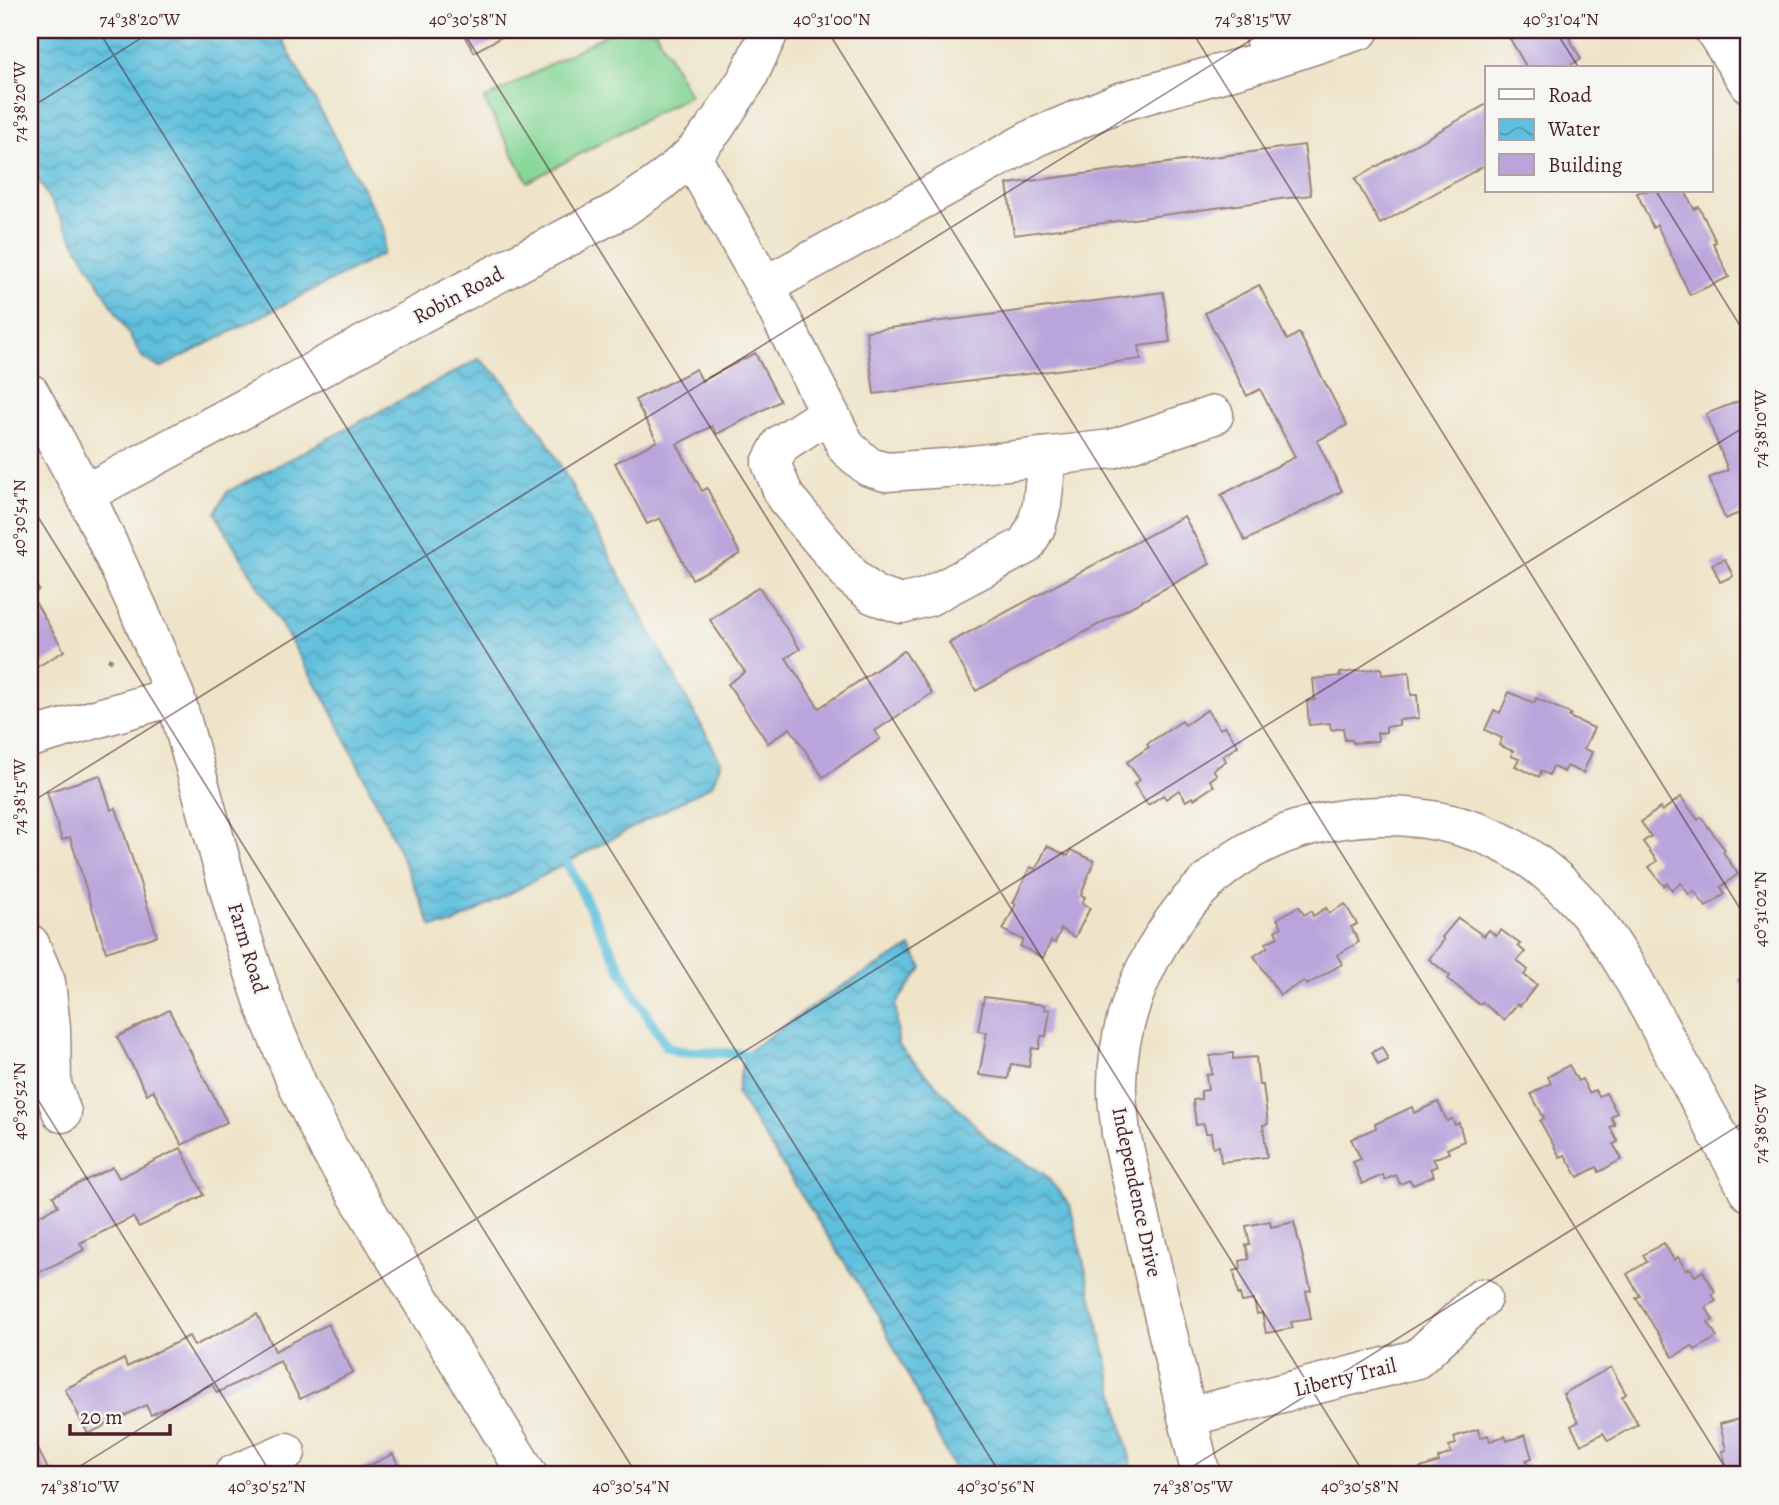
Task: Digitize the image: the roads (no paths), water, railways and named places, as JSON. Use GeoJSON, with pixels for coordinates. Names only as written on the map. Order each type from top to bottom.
{"type":"FeatureCollection","features":[{"type":"Feature","properties":{"kind":"street","name":"Robin Road"},"geometry":{"type":"LineString","coordinates":[[85,494],[443,302],[620,211],[691,156],[714,129],[747,79],[770,30]]}},
{"type":"Feature","properties":{"kind":"street"},"geometry":{"type":"LineString","coordinates":[[765,286],[1036,137],[1266,44],[1360,30]]}},
{"type":"Feature","properties":{"kind":"street"},"geometry":{"type":"LineString","coordinates":[[1714,30],[1749,85]]}},
{"type":"Feature","properties":{"kind":"street"},"geometry":{"type":"LineString","coordinates":[[691,156],[765,286],[847,448],[869,467],[886,472],[946,468],[1112,449],[1214,415]]}},
{"type":"Feature","properties":{"kind":"street","name":"Farm Road"},"geometry":{"type":"LineString","coordinates":[[30,393],[85,494],[175,696],[241,933],[266,1009],[298,1086],[329,1149],[528,1475]]}},
{"type":"Feature","properties":{"kind":"street"},"geometry":{"type":"LineString","coordinates":[[829,413],[780,444],[771,463],[785,497],[853,578],[874,595],[901,604],[928,597],[1026,545],[1036,527],[1042,505],[1045,476],[1042,457]]}},
{"type":"Feature","properties":{"kind":"street"},"geometry":{"type":"LineString","coordinates":[[30,738],[175,696]]}},
{"type":"Feature","properties":{"kind":"street","name":"Independence Drive"},"geometry":{"type":"LineString","coordinates":[[1201,1475],[1121,1134],[1117,1092],[1120,1043],[1131,1000],[1164,933],[1183,906],[1214,874],[1254,848],[1291,831],[1346,817],[1401,816],[1445,822],[1488,836],[1528,857],[1586,907],[1620,955],[1749,1192]]}},
{"type":"Feature","properties":{"kind":"street"},"geometry":{"type":"LineString","coordinates":[[30,944],[46,982],[51,1028],[52,1085],[62,1113]]}},
{"type":"Feature","properties":{"kind":"street","name":"Liberty Trail"},"geometry":{"type":"LineString","coordinates":[[1187,1417],[1417,1359],[1482,1298]]}},
{"type":"Feature","properties":{"kind":"street"},"geometry":{"type":"LineString","coordinates":[[233,1475],[286,1452]]}},
{"type":"Feature","properties":{"kind":"water"},"geometry":{"type":"Polygon","coordinates":[[[30,30],[277,30],[385,231],[383,254],[160,368],[143,358],[30,166],[30,30]]]}},
{"type":"Feature","properties":{"kind":"water"},"geometry":{"type":"Polygon","coordinates":[[[479,359],[500,377],[545,437],[721,762],[712,785],[451,925],[432,927],[387,824],[329,706],[215,513],[227,492],[479,359]]]}},
{"type":"Feature","properties":{"kind":"water"},"geometry":{"type":"Polygon","coordinates":[[[911,947],[922,968],[896,1004],[898,1045],[991,1142],[1044,1174],[1070,1205],[1134,1475],[957,1475],[877,1313],[737,1094],[744,1054],[839,988],[911,947]]]}},
{"type":"Feature","properties":{"kind":"waterway"},"geometry":{"type":"LineString","coordinates":[[567,863],[630,987],[667,1047],[679,1051],[744,1054],[749,1066]]}}]}
